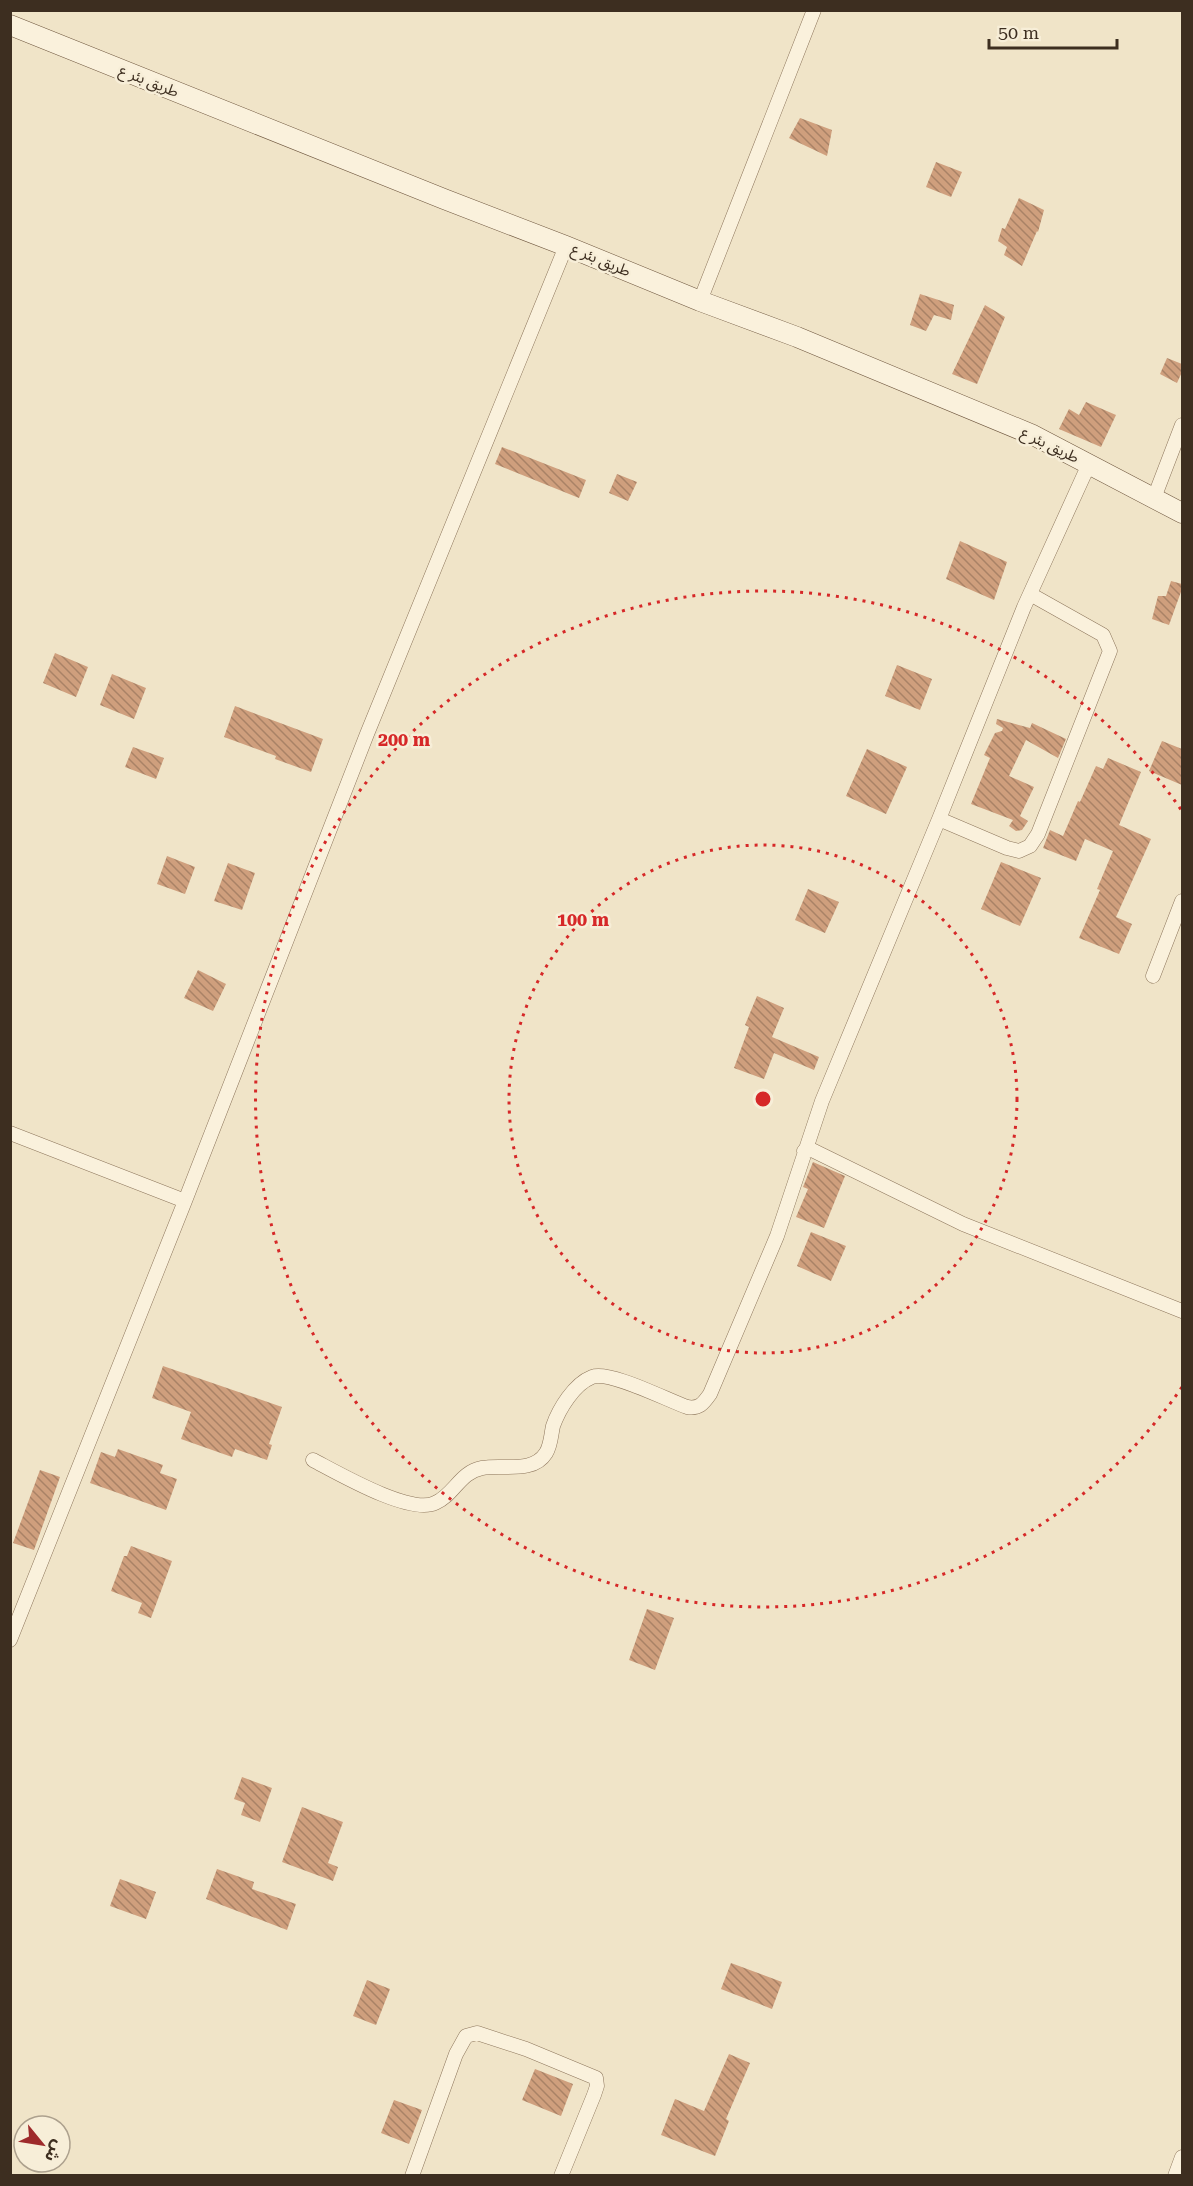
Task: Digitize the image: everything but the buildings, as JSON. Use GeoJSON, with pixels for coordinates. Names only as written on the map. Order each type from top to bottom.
{"type":"FeatureCollection","features":[{"type":"Feature","properties":{"kind":"street"},"geometry":{"type":"LineString","coordinates":[[700,301],[813,10]]}},
{"type":"Feature","properties":{"kind":"street","name":"طريق بئر ع"},"geometry":{"type":"LineString","coordinates":[[10,25],[432,195],[797,337],[1033,435],[1182,513]]}},
{"type":"Feature","properties":{"kind":"street"},"geometry":{"type":"LineString","coordinates":[[10,1640],[185,1201],[367,734],[566,246]]}},
{"type":"Feature","properties":{"kind":"street"},"geometry":{"type":"LineString","coordinates":[[1154,498],[1182,425]]}},
{"type":"Feature","properties":{"kind":"street"},"geometry":{"type":"LineString","coordinates":[[313,1460],[392,1499],[416,1506],[426,1506],[435,1504],[449,1495],[468,1473],[482,1468],[530,1465],[539,1460],[545,1454],[554,1424],[566,1401],[580,1385],[593,1377],[612,1377],[687,1407],[695,1408],[703,1404],[710,1394],[777,1236],[822,1101],[1030,594],[1089,464]]}},
{"type":"Feature","properties":{"kind":"street"},"geometry":{"type":"LineString","coordinates":[[939,819],[1019,851],[1030,846],[1038,834],[1110,651],[1103,635],[1030,594]]}},
{"type":"Feature","properties":{"kind":"street"},"geometry":{"type":"LineString","coordinates":[[1153,976],[1182,901]]}},
{"type":"Feature","properties":{"kind":"street"},"geometry":{"type":"LineString","coordinates":[[10,1133],[185,1201]]}},
{"type":"Feature","properties":{"kind":"street"},"geometry":{"type":"LineString","coordinates":[[804,1151],[812,1150],[963,1224],[1182,1311]]}},
{"type":"Feature","properties":{"kind":"street"},"geometry":{"type":"LineString","coordinates":[[412,2175],[456,2054],[466,2036],[477,2033],[526,2049],[596,2078],[597,2086],[594,2095],[561,2175]]}},
{"type":"Feature","properties":{"kind":"street"},"geometry":{"type":"LineString","coordinates":[[1175,2175],[1182,2157]]}}]}
